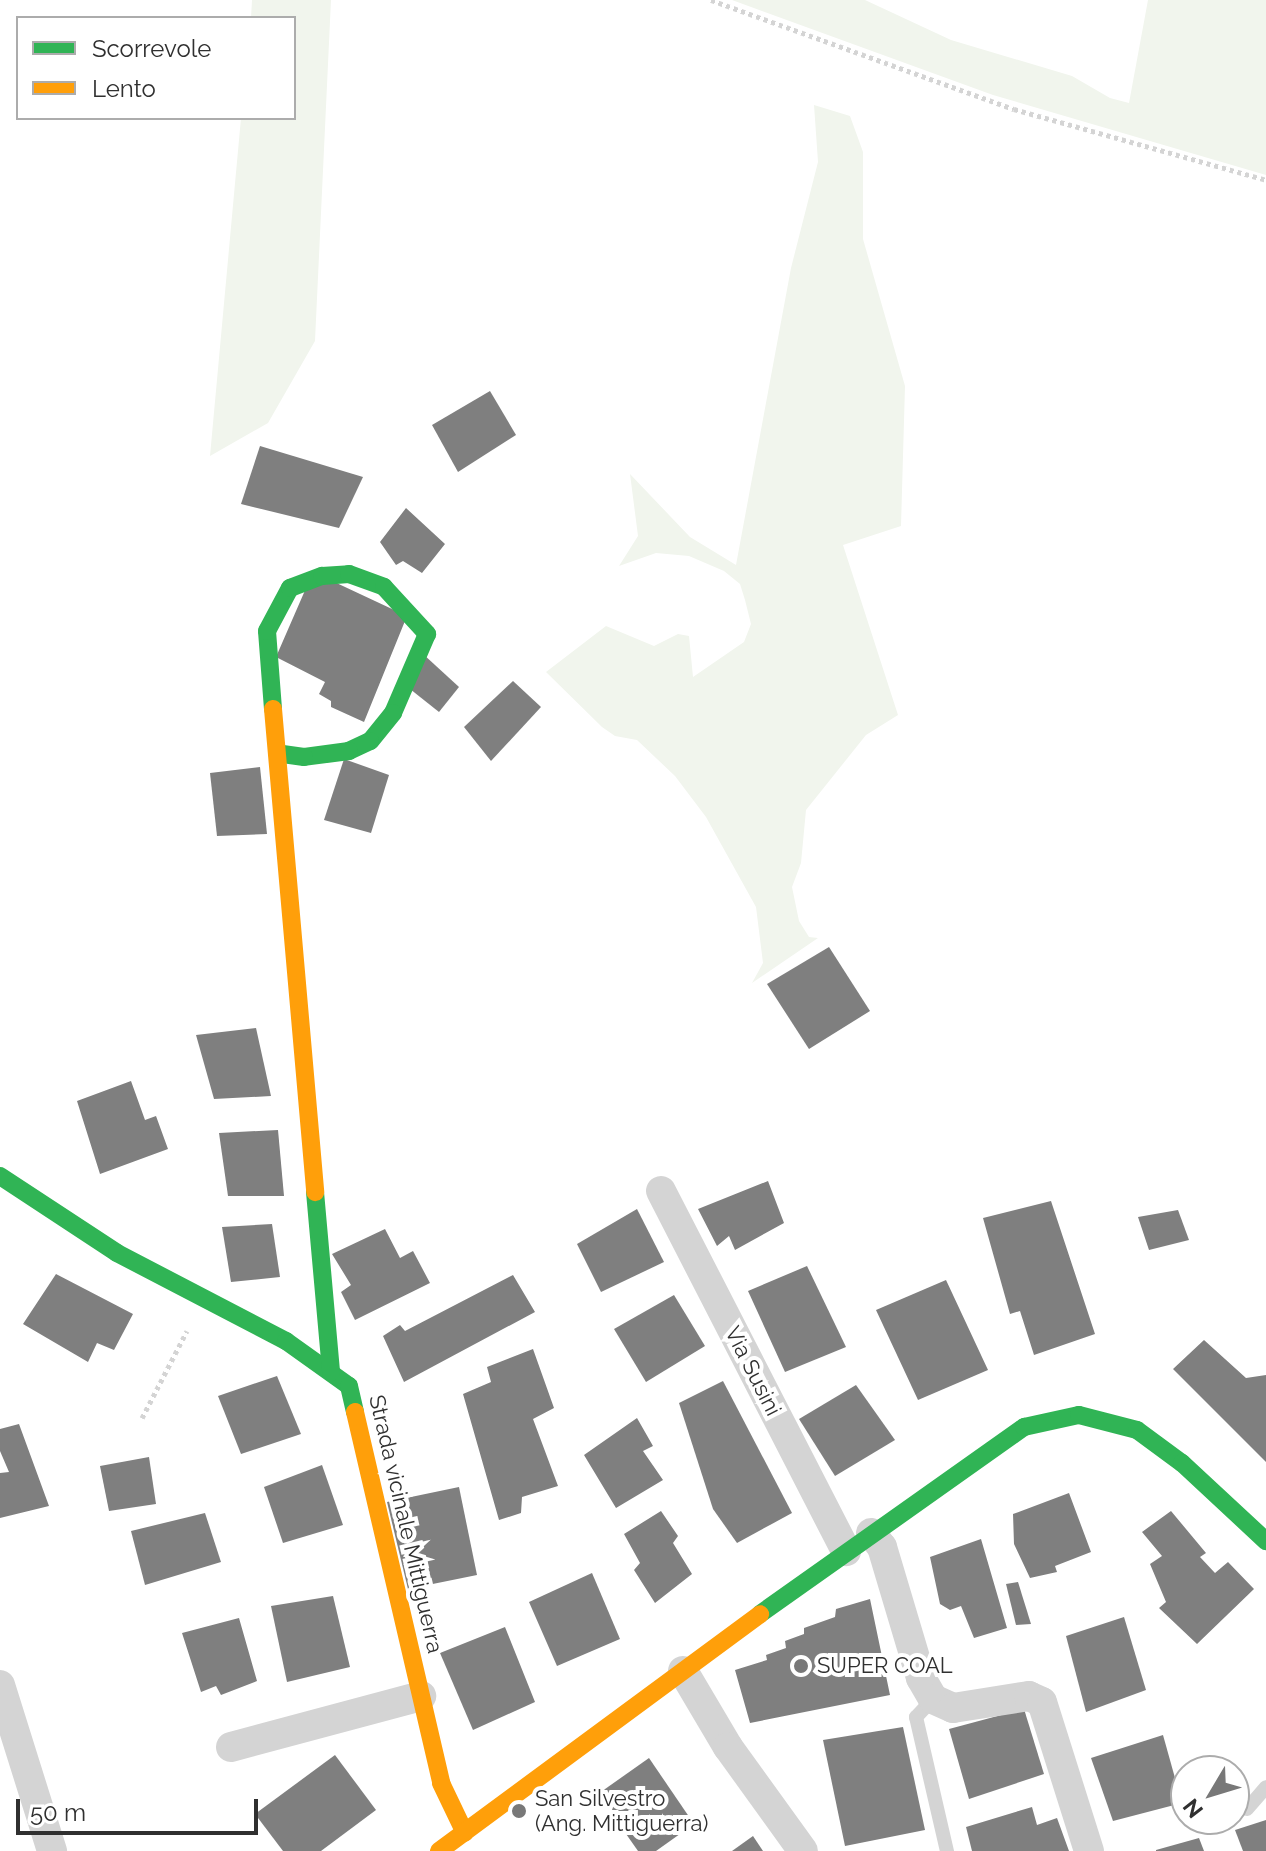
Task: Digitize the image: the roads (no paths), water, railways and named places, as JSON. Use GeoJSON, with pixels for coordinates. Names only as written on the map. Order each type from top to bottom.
{"type":"FeatureCollection","features":[{"type":"Feature","properties":{"kind":"street"},"geometry":{"type":"LineString","coordinates":[[277,753],[304,757],[349,751],[370,741],[393,713],[427,634],[411,611],[384,587],[349,574],[322,576],[290,588],[278,602],[267,631],[277,753],[331,1372]]}},
{"type":"Feature","properties":{"kind":"street","name":"Strada vicinale Mittiguerra"},"geometry":{"type":"LineString","coordinates":[[0,1176],[117,1253],[286,1341],[349,1386],[441,1783],[468,1839]]}},
{"type":"Feature","properties":{"kind":"street","name":"Via Susini"},"geometry":{"type":"LineString","coordinates":[[661,1191],[846,1551]]}},
{"type":"Feature","properties":{"kind":"street"},"geometry":{"type":"LineString","coordinates":[[439,1851],[468,1839],[683,1671],[1016,1430],[1079,1415],[1112,1420],[1162,1446],[1266,1541]]}},
{"type":"Feature","properties":{"kind":"street"},"geometry":{"type":"LineString","coordinates":[[871,1533],[882,1547],[921,1678],[933,1699],[953,1708],[1029,1696],[1042,1702],[1089,1851]]}},
{"type":"Feature","properties":{"kind":"street"},"geometry":{"type":"LineString","coordinates":[[683,1671],[728,1747],[803,1851]]}},
{"type":"Feature","properties":{"kind":"street"},"geometry":{"type":"LineString","coordinates":[[0,1685],[52,1851]]}},
{"type":"Feature","properties":{"kind":"street"},"geometry":{"type":"LineString","coordinates":[[231,1747],[421,1696]]}},
{"type":"Feature","properties":{"kind":"lane"},"geometry":{"type":"LineString","coordinates":[[933,1699],[916,1717],[947,1851]]}},
{"type":"Feature","properties":{"kind":"lane"},"geometry":{"type":"LineString","coordinates":[[1250,1806],[1266,1787]]}},
{"type":"Feature","properties":{"kind":"place","name":"SUPER COAL"},"geometry":{"type":"Point","coordinates":[801,1666]}},
{"type":"Feature","properties":{"kind":"place","name":"San Silvestro (Ang. Mittiguerra)"},"geometry":{"type":"Point","coordinates":[519,1811]}}]}
